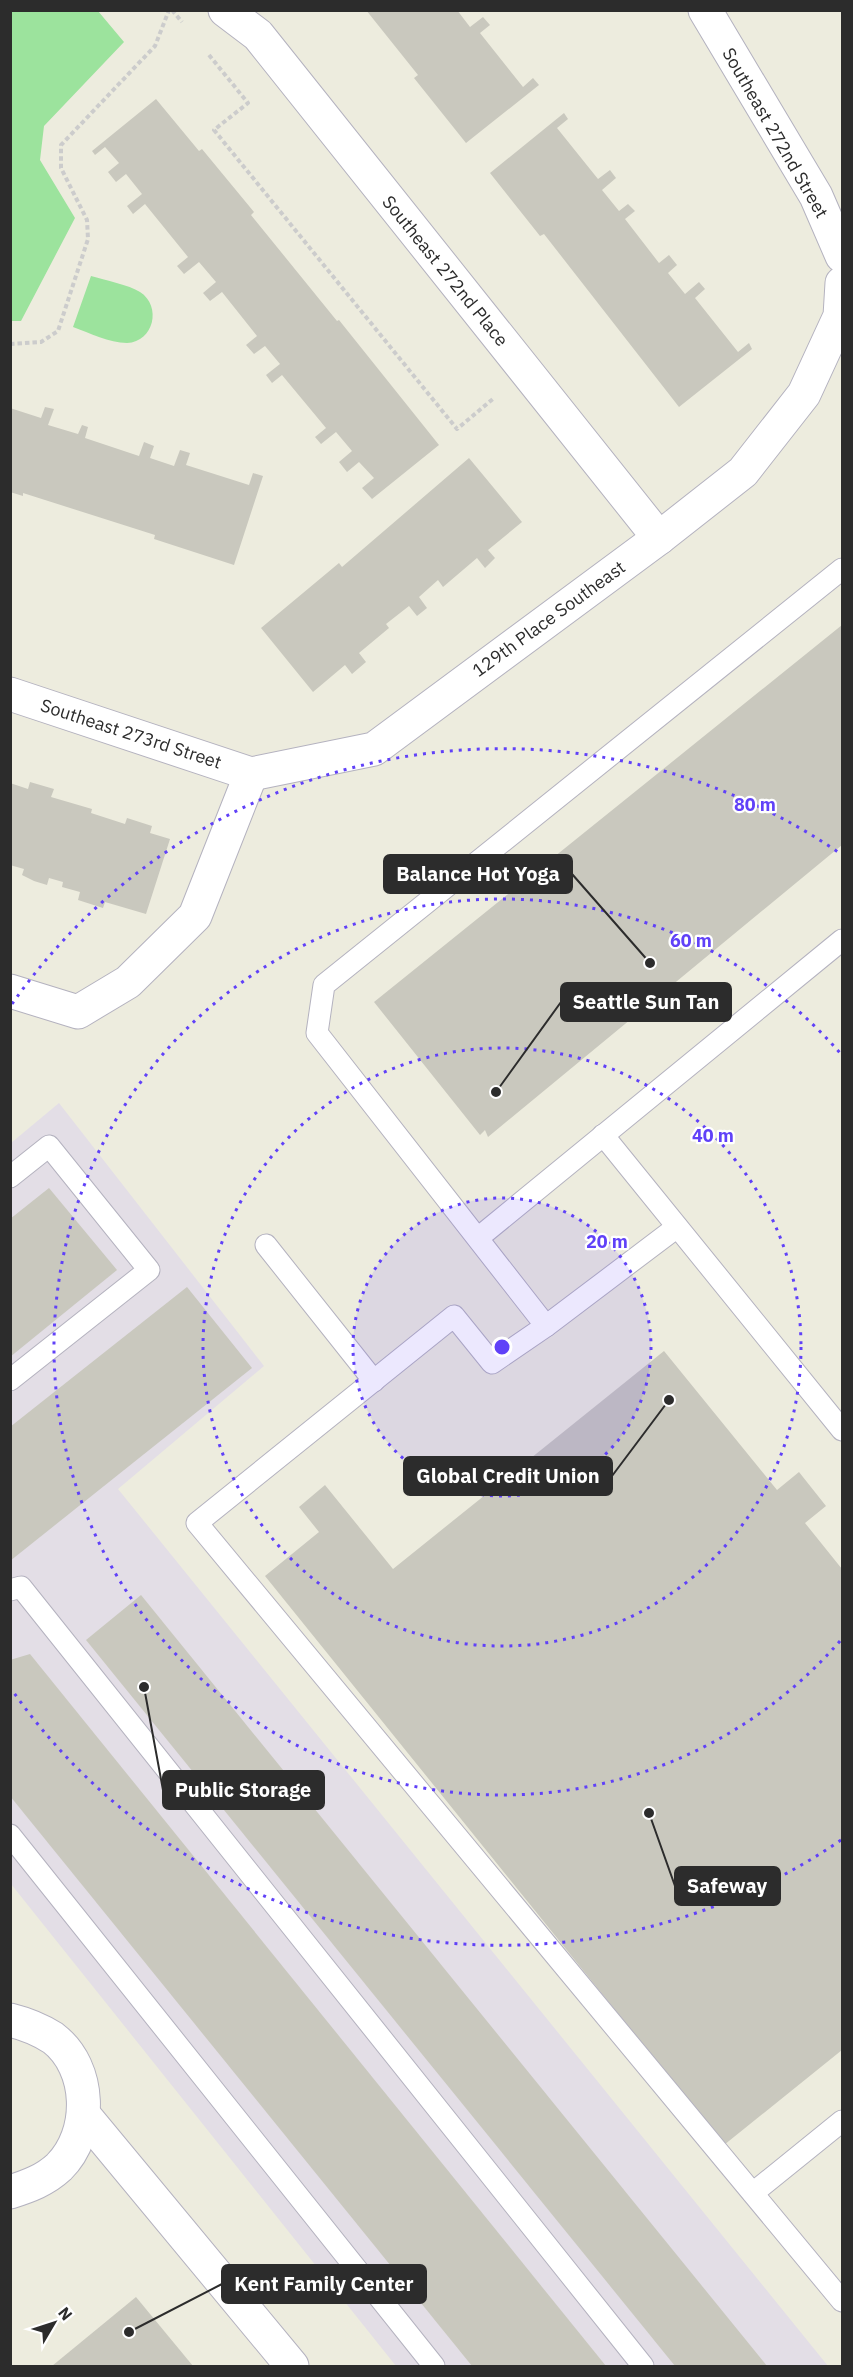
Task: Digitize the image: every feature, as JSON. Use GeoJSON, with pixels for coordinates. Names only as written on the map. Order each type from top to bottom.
{"type":"FeatureCollection","features":[{"type":"Feature","properties":{"kind":"street","name":"Southeast 272nd Place"},"geometry":{"type":"LineString","coordinates":[[225,10],[258,35],[659,538]]}},
{"type":"Feature","properties":{"kind":"street","name":"Southeast 272nd Street"},"geometry":{"type":"LineString","coordinates":[[705,10],[816,196],[843,256]]}},
{"type":"Feature","properties":{"kind":"street","name":"129th Place Southeast"},"geometry":{"type":"LineString","coordinates":[[251,774],[374,749],[659,538],[743,472],[804,393],[840,316],[843,283]]}},
{"type":"Feature","properties":{"kind":"street","name":"Southeast 273rd Street"},"geometry":{"type":"LineString","coordinates":[[10,694],[251,774]]}},
{"type":"Feature","properties":{"kind":"street"},"geometry":{"type":"LineString","coordinates":[[10,991],[78,1012],[128,982],[195,916],[251,774]]}},
{"type":"Feature","properties":{"kind":"street"},"geometry":{"type":"LineString","coordinates":[[10,2020],[31,2025],[55,2040],[72,2061],[82,2087],[84,2115],[77,2142],[60,2166],[37,2183],[10,2192]]}},
{"type":"Feature","properties":{"kind":"street"},"geometry":{"type":"LineString","coordinates":[[84,2115],[292,2367]]}},
{"type":"Feature","properties":{"kind":"lane"},"geometry":{"type":"LineString","coordinates":[[546,1326],[316,1034],[324,985],[843,569]]}},
{"type":"Feature","properties":{"kind":"lane"},"geometry":{"type":"LineString","coordinates":[[478,1238],[843,940]]}},
{"type":"Feature","properties":{"kind":"lane"},"geometry":{"type":"LineString","coordinates":[[603,1136],[843,1430]]}},
{"type":"Feature","properties":{"kind":"lane"},"geometry":{"type":"LineString","coordinates":[[10,1177],[49,1146],[149,1270],[10,1380]]}},
{"type":"Feature","properties":{"kind":"lane"},"geometry":{"type":"LineString","coordinates":[[677,1227],[546,1326],[492,1363],[454,1316],[197,1524],[842,2299]]}},
{"type":"Feature","properties":{"kind":"lane"},"geometry":{"type":"LineString","coordinates":[[266,1245],[374,1381]]}},
{"type":"Feature","properties":{"kind":"lane"},"geometry":{"type":"LineString","coordinates":[[10,1590],[21,1587],[643,2367]]}},
{"type":"Feature","properties":{"kind":"lane"},"geometry":{"type":"LineString","coordinates":[[10,1835],[434,2367]]}},
{"type":"Feature","properties":{"kind":"lane"},"geometry":{"type":"LineString","coordinates":[[753,2193],[843,2121]]}},
{"type":"Feature","properties":{"kind":"path"},"geometry":{"type":"LineString","coordinates":[[10,344],[41,342],[58,331],[88,239],[87,220],[61,168],[61,145],[154,46],[171,10],[188,29]]}},
{"type":"Feature","properties":{"kind":"path"},"geometry":{"type":"LineString","coordinates":[[203,47],[248,103],[214,130],[457,429],[526,372]]}},
{"type":"Feature","properties":{"kind":"shaded area"},"geometry":{"type":"Polygon","coordinates":[[[59,1103],[264,1366],[118,1489],[828,2366],[396,2366],[11,1884],[11,1143],[59,1103]]]}},
{"type":"Feature","properties":{"kind":"green space"},"geometry":{"type":"Polygon","coordinates":[[[10,11],[98,11],[124,42],[44,126],[40,160],[75,218],[21,321],[11,321],[10,11]]]}},
{"type":"Feature","properties":{"kind":"green space"},"geometry":{"type":"Polygon","coordinates":[[[91,276],[130,287],[147,298],[153,314],[149,330],[144,337],[136,341],[120,343],[73,327],[91,276]]]}},
{"type":"Feature","properties":{"kind":"building"},"geometry":{"type":"Polygon","coordinates":[[[366,10],[457,10],[470,27],[483,17],[490,25],[480,33],[523,87],[533,78],[539,85],[466,143],[414,78],[418,75],[366,10]]]}},
{"type":"Feature","properties":{"kind":"building"},"geometry":{"type":"Polygon","coordinates":[[[156,99],[199,151],[202,149],[254,212],[251,215],[439,445],[372,499],[362,488],[374,478],[359,462],[347,472],[339,462],[352,451],[336,432],[321,444],[315,437],[326,428],[282,375],[272,383],[266,375],[280,364],[265,346],[254,354],[246,345],[257,336],[222,292],[210,301],[203,293],[216,282],[199,262],[184,274],[177,266],[188,257],[145,204],[133,214],[127,206],[142,194],[126,174],[116,182],[108,172],[119,163],[105,147],[95,155],[92,151],[156,99]]]}},
{"type":"Feature","properties":{"kind":"building"},"geometry":{"type":"Polygon","coordinates":[[[564,113],[568,119],[557,128],[598,179],[610,170],[616,178],[602,190],[619,211],[628,204],[635,211],[625,219],[659,263],[669,255],[677,265],[668,273],[685,294],[699,282],[705,289],[695,298],[738,352],[749,343],[752,349],[679,407],[544,234],[540,236],[490,173],[564,113]]]}},
{"type":"Feature","properties":{"kind":"building"},"geometry":{"type":"Polygon","coordinates":[[[45,407],[54,409],[48,425],[78,434],[82,425],[88,427],[85,438],[139,456],[144,442],[154,446],[150,458],[174,466],[180,450],[190,453],[186,465],[249,485],[253,473],[263,476],[234,565],[154,539],[155,535],[23,493],[23,496],[10,492],[10,408],[41,418],[45,407]]]}},
{"type":"Feature","properties":{"kind":"building"},"geometry":{"type":"Polygon","coordinates":[[[469,458],[522,522],[488,550],[495,558],[485,568],[477,558],[443,587],[438,580],[419,597],[427,608],[417,616],[409,606],[386,624],[389,628],[359,653],[366,662],[352,674],[345,665],[313,692],[261,628],[339,563],[342,567],[469,458]]]}},
{"type":"Feature","properties":{"kind":"building"},"geometry":{"type":"Polygon","coordinates":[[[842,625],[842,845],[488,1137],[485,1130],[480,1135],[374,1002],[842,625]]]}},
{"type":"Feature","properties":{"kind":"building"},"geometry":{"type":"Polygon","coordinates":[[[30,782],[54,789],[51,797],[92,809],[91,813],[125,824],[127,818],[152,826],[150,833],[170,839],[146,914],[105,902],[103,908],[78,900],[80,892],[62,887],[63,882],[49,878],[47,885],[34,881],[22,875],[24,869],[10,865],[10,783],[28,789],[30,782]]]}},
{"type":"Feature","properties":{"kind":"building"},"geometry":{"type":"Polygon","coordinates":[[[49,1188],[117,1270],[10,1357],[10,1219],[49,1188]]]}},
{"type":"Feature","properties":{"kind":"building"},"geometry":{"type":"Polygon","coordinates":[[[187,1287],[252,1368],[10,1561],[10,1427],[187,1287]]]}},
{"type":"Feature","properties":{"kind":"building"},"geometry":{"type":"Polygon","coordinates":[[[664,1351],[777,1490],[799,1472],[826,1506],[805,1523],[842,1569],[842,2050],[724,2145],[265,1576],[319,1532],[299,1507],[325,1485],[393,1569],[664,1351]]]}},
{"type":"Feature","properties":{"kind":"building"},"geometry":{"type":"Polygon","coordinates":[[[141,1595],[767,2366],[675,2366],[86,1640],[141,1595]]]}},
{"type":"Feature","properties":{"kind":"building"},"geometry":{"type":"Polygon","coordinates":[[[30,1654],[606,2366],[472,2366],[10,1796],[10,1660],[30,1654]]]}},
{"type":"Feature","properties":{"kind":"building"},"geometry":{"type":"Polygon","coordinates":[[[136,2297],[193,2366],[52,2366],[136,2297]]]}},
{"type":"Feature","properties":{"kind":"place","name":"Balance Hot Yoga"},"geometry":{"type":"Point","coordinates":[650,963]}},
{"type":"Feature","properties":{"kind":"place","name":"Seattle Sun Tan"},"geometry":{"type":"Point","coordinates":[496,1092]}},
{"type":"Feature","properties":{"kind":"place","name":"Global Credit Union"},"geometry":{"type":"Point","coordinates":[669,1400]}},
{"type":"Feature","properties":{"kind":"place","name":"Public Storage"},"geometry":{"type":"Point","coordinates":[144,1687]}},
{"type":"Feature","properties":{"kind":"place","name":"Safeway"},"geometry":{"type":"Point","coordinates":[649,1813]}},
{"type":"Feature","properties":{"kind":"place","name":"Kent Family Center"},"geometry":{"type":"Point","coordinates":[129,2332]}}]}
